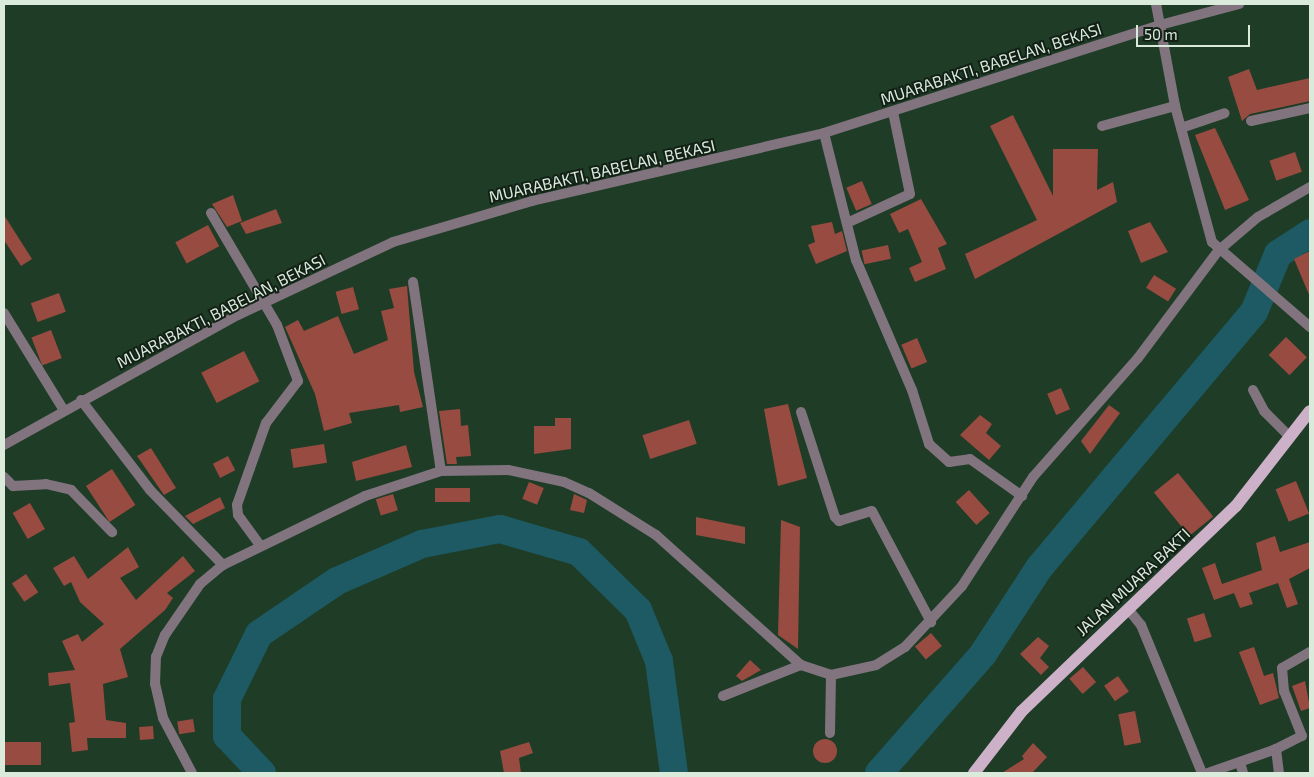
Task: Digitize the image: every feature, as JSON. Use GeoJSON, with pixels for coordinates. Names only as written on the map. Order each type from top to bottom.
{"type":"FeatureCollection","features":[{"type":"Feature","properties":{"kind":"main road","name":"JALAN MUARA BAKTI"},"geometry":{"type":"LineString","coordinates":[[975,773],[1022,711],[1236,506],[1310,411]]}},
{"type":"Feature","properties":{"kind":"street"},"geometry":{"type":"LineString","coordinates":[[1156,4],[1175,106],[1208,233],[1218,251],[1310,327]]}},
{"type":"Feature","properties":{"kind":"street","name":"MUARABAKTI, BABELAN, BEKASI"},"geometry":{"type":"LineString","coordinates":[[4,445],[63,409],[263,303],[428,230],[532,201],[824,134],[1160,25],[1240,4]]}},
{"type":"Feature","properties":{"kind":"street"},"geometry":{"type":"LineString","coordinates":[[1102,126],[1175,106]]}},
{"type":"Feature","properties":{"kind":"street"},"geometry":{"type":"LineString","coordinates":[[1251,121],[1310,108]]}},
{"type":"Feature","properties":{"kind":"street"},"geometry":{"type":"LineString","coordinates":[[847,223],[910,194],[893,112]]}},
{"type":"Feature","properties":{"kind":"street"},"geometry":{"type":"LineString","coordinates":[[1181,128],[1225,113]]}},
{"type":"Feature","properties":{"kind":"street"},"geometry":{"type":"LineString","coordinates":[[824,134],[856,260],[912,390],[929,444],[949,462],[970,459],[1022,496]]}},
{"type":"Feature","properties":{"kind":"street"},"geometry":{"type":"LineString","coordinates":[[192,773],[163,718],[155,684],[156,657],[194,593],[223,565],[260,546],[373,493],[441,471],[508,470],[564,482],[589,493],[656,535],[801,665],[831,675],[876,665],[905,647],[931,622],[974,572],[1022,496],[1050,458],[1138,358],[1218,251],[1258,217],[1310,187]]}},
{"type":"Feature","properties":{"kind":"street"},"geometry":{"type":"LineString","coordinates":[[211,213],[277,325],[298,381],[266,423],[237,505],[238,515],[260,546]]}},
{"type":"Feature","properties":{"kind":"street"},"geometry":{"type":"LineString","coordinates":[[413,282],[441,471]]}},
{"type":"Feature","properties":{"kind":"street"},"geometry":{"type":"LineString","coordinates":[[4,313],[63,409]]}},
{"type":"Feature","properties":{"kind":"street"},"geometry":{"type":"LineString","coordinates":[[1253,390],[1264,411],[1290,437]]}},
{"type":"Feature","properties":{"kind":"street"},"geometry":{"type":"LineString","coordinates":[[81,400],[150,490],[223,565]]}},
{"type":"Feature","properties":{"kind":"street"},"geometry":{"type":"LineString","coordinates":[[801,412],[835,517],[839,521],[872,510],[931,622]]}},
{"type":"Feature","properties":{"kind":"street"},"geometry":{"type":"LineString","coordinates":[[4,477],[14,486],[52,485],[71,490],[112,532]]}},
{"type":"Feature","properties":{"kind":"street"},"geometry":{"type":"LineString","coordinates":[[1128,609],[1141,625],[1202,773]]}},
{"type":"Feature","properties":{"kind":"street"},"geometry":{"type":"LineString","coordinates":[[1208,773],[1276,749],[1302,736],[1284,691],[1282,668],[1310,652]]}},
{"type":"Feature","properties":{"kind":"street"},"geometry":{"type":"LineString","coordinates":[[723,696],[801,665]]}},
{"type":"Feature","properties":{"kind":"street"},"geometry":{"type":"LineString","coordinates":[[830,733],[831,675]]}},
{"type":"Feature","properties":{"kind":"street"},"geometry":{"type":"LineString","coordinates":[[1276,749],[1279,773]]}},
{"type":"Feature","properties":{"kind":"street"},"geometry":{"type":"LineString","coordinates":[[1240,763],[1243,773]]}},
{"type":"Feature","properties":{"kind":"building"},"geometry":{"type":"Polygon","coordinates":[[[1249,69],[1257,90],[1310,78],[1310,101],[1250,114],[1242,121],[1228,77],[1249,69]]]}},
{"type":"Feature","properties":{"kind":"building"},"geometry":{"type":"Polygon","coordinates":[[[1013,115],[1053,196],[1053,149],[1098,149],[1097,190],[1113,182],[1117,202],[975,279],[965,254],[1037,220],[990,126],[1013,115]]]}},
{"type":"Feature","properties":{"kind":"building"},"geometry":{"type":"Polygon","coordinates":[[[1215,128],[1249,200],[1225,210],[1195,135],[1215,128]]]}},
{"type":"Feature","properties":{"kind":"building"},"geometry":{"type":"Polygon","coordinates":[[[1295,152],[1302,172],[1276,181],[1269,161],[1295,152]]]}},
{"type":"Feature","properties":{"kind":"building"},"geometry":{"type":"Polygon","coordinates":[[[862,181],[872,204],[856,211],[846,188],[862,181]]]}},
{"type":"Feature","properties":{"kind":"building"},"geometry":{"type":"Polygon","coordinates":[[[233,195],[242,221],[227,227],[212,204],[233,195]]]}},
{"type":"Feature","properties":{"kind":"building"},"geometry":{"type":"Polygon","coordinates":[[[921,199],[947,244],[938,248],[946,269],[915,282],[909,268],[922,262],[908,229],[899,233],[890,214],[921,199]]]}},
{"type":"Feature","properties":{"kind":"building"},"geometry":{"type":"Polygon","coordinates":[[[276,209],[282,223],[246,234],[240,223],[276,209]]]}},
{"type":"Feature","properties":{"kind":"building"},"geometry":{"type":"Polygon","coordinates":[[[4,215],[32,259],[21,266],[4,240],[4,215]]]}},
{"type":"Feature","properties":{"kind":"building"},"geometry":{"type":"Polygon","coordinates":[[[832,222],[835,234],[842,231],[847,251],[816,264],[808,245],[815,242],[811,226],[832,222]]]}},
{"type":"Feature","properties":{"kind":"building"},"geometry":{"type":"Polygon","coordinates":[[[1150,222],[1168,252],[1141,263],[1128,231],[1150,222]]]}},
{"type":"Feature","properties":{"kind":"building"},"geometry":{"type":"Polygon","coordinates":[[[208,225],[219,246],[187,264],[175,242],[208,225]]]}},
{"type":"Feature","properties":{"kind":"building"},"geometry":{"type":"Polygon","coordinates":[[[888,245],[891,259],[865,264],[862,251],[888,245]]]}},
{"type":"Feature","properties":{"kind":"building"},"geometry":{"type":"Polygon","coordinates":[[[1310,251],[1310,297],[1294,259],[1310,251]]]}},
{"type":"Feature","properties":{"kind":"building"},"geometry":{"type":"Polygon","coordinates":[[[1154,275],[1176,289],[1168,301],[1146,288],[1154,275]]]}},
{"type":"Feature","properties":{"kind":"building"},"geometry":{"type":"Polygon","coordinates":[[[407,286],[414,372],[423,407],[400,412],[399,405],[349,413],[352,423],[324,431],[315,394],[285,327],[298,320],[304,331],[338,316],[354,354],[388,340],[381,311],[394,308],[389,289],[407,286]]]}},
{"type":"Feature","properties":{"kind":"building"},"geometry":{"type":"Polygon","coordinates":[[[353,287],[359,309],[342,314],[336,292],[353,287]]]}},
{"type":"Feature","properties":{"kind":"building"},"geometry":{"type":"Polygon","coordinates":[[[59,293],[66,312],[38,322],[31,303],[59,293]]]}},
{"type":"Feature","properties":{"kind":"building"},"geometry":{"type":"Polygon","coordinates":[[[51,330],[62,358],[42,366],[31,338],[51,330]]]}},
{"type":"Feature","properties":{"kind":"building"},"geometry":{"type":"Polygon","coordinates":[[[1286,337],[1307,357],[1289,375],[1269,355],[1286,337]]]}},
{"type":"Feature","properties":{"kind":"building"},"geometry":{"type":"Polygon","coordinates":[[[917,338],[927,362],[912,369],[901,345],[917,338]]]}},
{"type":"Feature","properties":{"kind":"building"},"geometry":{"type":"Polygon","coordinates":[[[244,351],[259,381],[217,403],[201,373],[244,351]]]}},
{"type":"Feature","properties":{"kind":"building"},"geometry":{"type":"Polygon","coordinates":[[[1061,388],[1070,409],[1056,415],[1047,394],[1061,388]]]}},
{"type":"Feature","properties":{"kind":"building"},"geometry":{"type":"Polygon","coordinates":[[[788,404],[807,478],[778,486],[764,409],[788,404]]]}},
{"type":"Feature","properties":{"kind":"building"},"geometry":{"type":"Polygon","coordinates":[[[1109,405],[1120,413],[1090,454],[1081,441],[1109,405]]]}},
{"type":"Feature","properties":{"kind":"building"},"geometry":{"type":"Polygon","coordinates":[[[460,409],[461,426],[468,425],[471,456],[456,457],[457,464],[447,464],[439,411],[460,409]]]}},
{"type":"Feature","properties":{"kind":"building"},"geometry":{"type":"Polygon","coordinates":[[[980,415],[992,424],[986,433],[1001,446],[989,460],[960,435],[980,415]]]}},
{"type":"Feature","properties":{"kind":"building"},"geometry":{"type":"Polygon","coordinates":[[[555,418],[571,418],[571,449],[534,454],[534,426],[555,426],[555,418]]]}},
{"type":"Feature","properties":{"kind":"building"},"geometry":{"type":"Polygon","coordinates":[[[689,420],[697,444],[650,459],[642,435],[689,420]]]}},
{"type":"Feature","properties":{"kind":"building"},"geometry":{"type":"Polygon","coordinates":[[[324,444],[327,463],[293,468],[290,449],[324,444]]]}},
{"type":"Feature","properties":{"kind":"building"},"geometry":{"type":"Polygon","coordinates":[[[406,445],[412,467],[356,481],[352,462],[406,445]]]}},
{"type":"Feature","properties":{"kind":"building"},"geometry":{"type":"Polygon","coordinates":[[[151,448],[176,488],[164,495],[137,456],[151,448]]]}},
{"type":"Feature","properties":{"kind":"building"},"geometry":{"type":"Polygon","coordinates":[[[228,456],[235,470],[220,478],[213,464],[228,456]]]}},
{"type":"Feature","properties":{"kind":"building"},"geometry":{"type":"Polygon","coordinates":[[[112,469],[135,505],[109,522],[86,486],[112,469]]]}},
{"type":"Feature","properties":{"kind":"building"},"geometry":{"type":"Polygon","coordinates":[[[1178,473],[1213,517],[1189,536],[1154,493],[1178,473]]]}},
{"type":"Feature","properties":{"kind":"building"},"geometry":{"type":"Polygon","coordinates":[[[1296,481],[1309,513],[1289,522],[1276,489],[1296,481]]]}},
{"type":"Feature","properties":{"kind":"building"},"geometry":{"type":"Polygon","coordinates":[[[529,482],[544,488],[537,505],[522,499],[529,482]]]}},
{"type":"Feature","properties":{"kind":"building"},"geometry":{"type":"Polygon","coordinates":[[[435,488],[470,488],[470,502],[435,502],[435,488]]]}},
{"type":"Feature","properties":{"kind":"building"},"geometry":{"type":"Polygon","coordinates":[[[969,490],[990,513],[976,525],[956,502],[969,490]]]}},
{"type":"Feature","properties":{"kind":"building"},"geometry":{"type":"Polygon","coordinates":[[[393,494],[398,510],[381,516],[376,499],[393,494]]]}},
{"type":"Feature","properties":{"kind":"building"},"geometry":{"type":"Polygon","coordinates":[[[574,494],[587,500],[584,513],[570,510],[574,494]]]}},
{"type":"Feature","properties":{"kind":"building"},"geometry":{"type":"Polygon","coordinates":[[[220,497],[225,508],[193,524],[185,516],[220,497]]]}},
{"type":"Feature","properties":{"kind":"building"},"geometry":{"type":"Polygon","coordinates":[[[30,503],[45,529],[28,539],[13,513],[30,503]]]}},
{"type":"Feature","properties":{"kind":"building"},"geometry":{"type":"Polygon","coordinates":[[[696,517],[745,527],[745,544],[696,535],[696,517]]]}},
{"type":"Feature","properties":{"kind":"building"},"geometry":{"type":"Polygon","coordinates":[[[781,520],[800,527],[798,649],[778,635],[781,520]]]}},
{"type":"Feature","properties":{"kind":"building"},"geometry":{"type":"Polygon","coordinates":[[[1275,536],[1280,552],[1310,542],[1310,568],[1289,579],[1298,604],[1287,608],[1278,583],[1249,593],[1253,604],[1240,608],[1234,593],[1214,600],[1202,568],[1215,563],[1222,584],[1262,570],[1256,543],[1275,536]]]}},
{"type":"Feature","properties":{"kind":"building"},"geometry":{"type":"Polygon","coordinates":[[[128,547],[139,567],[120,578],[136,600],[183,556],[195,571],[167,593],[173,598],[165,610],[120,649],[128,677],[103,684],[106,720],[126,723],[126,738],[87,738],[88,750],[72,752],[69,723],[75,722],[70,683],[49,686],[48,673],[75,670],[62,641],[78,634],[82,642],[104,624],[80,602],[71,582],[64,586],[53,568],[74,556],[88,579],[128,547]]]}},
{"type":"Feature","properties":{"kind":"building"},"geometry":{"type":"Polygon","coordinates":[[[26,574],[38,592],[24,602],[12,584],[26,574]]]}},
{"type":"Feature","properties":{"kind":"building"},"geometry":{"type":"Polygon","coordinates":[[[1204,613],[1212,637],[1195,642],[1187,619],[1204,613]]]}},
{"type":"Feature","properties":{"kind":"building"},"geometry":{"type":"Polygon","coordinates":[[[931,633],[942,646],[926,660],[915,646],[931,633]]]}},
{"type":"Feature","properties":{"kind":"building"},"geometry":{"type":"Polygon","coordinates":[[[1038,637],[1049,646],[1040,658],[1049,667],[1041,675],[1020,654],[1038,637]]]}},
{"type":"Feature","properties":{"kind":"building"},"geometry":{"type":"Polygon","coordinates":[[[1254,647],[1264,676],[1273,673],[1279,698],[1260,705],[1239,652],[1254,647]]]}},
{"type":"Feature","properties":{"kind":"building"},"geometry":{"type":"Polygon","coordinates":[[[750,660],[761,670],[742,681],[736,676],[750,660]]]}},
{"type":"Feature","properties":{"kind":"building"},"geometry":{"type":"Polygon","coordinates":[[[1083,667],[1096,682],[1083,694],[1069,679],[1083,667]]]}},
{"type":"Feature","properties":{"kind":"building"},"geometry":{"type":"Polygon","coordinates":[[[1118,676],[1129,692],[1115,701],[1104,686],[1118,676]]]}},
{"type":"Feature","properties":{"kind":"building"},"geometry":{"type":"Polygon","coordinates":[[[1305,681],[1310,708],[1301,711],[1292,686],[1305,681]]]}},
{"type":"Feature","properties":{"kind":"building"},"geometry":{"type":"Polygon","coordinates":[[[1135,711],[1141,742],[1124,746],[1118,714],[1135,711]]]}},
{"type":"Feature","properties":{"kind":"building"},"geometry":{"type":"Polygon","coordinates":[[[193,719],[195,732],[179,734],[177,722],[193,719]]]}},
{"type":"Feature","properties":{"kind":"building"},"geometry":{"type":"Polygon","coordinates":[[[153,726],[154,739],[140,740],[139,727],[153,726]]]}},
{"type":"Feature","properties":{"kind":"building"},"geometry":{"type":"Polygon","coordinates":[[[825,739],[834,742],[837,751],[834,760],[825,763],[816,760],[813,751],[816,742],[825,739]]]}},
{"type":"Feature","properties":{"kind":"building"},"geometry":{"type":"Polygon","coordinates":[[[4,742],[41,742],[41,765],[4,765],[4,742]]]}},
{"type":"Feature","properties":{"kind":"building"},"geometry":{"type":"Polygon","coordinates":[[[529,742],[533,753],[519,758],[521,773],[504,773],[500,751],[529,742]]]}},
{"type":"Feature","properties":{"kind":"building"},"geometry":{"type":"Polygon","coordinates":[[[1033,743],[1047,757],[1032,773],[1002,773],[1024,759],[1022,756],[1033,743]]]}},
{"type":"Feature","properties":{"kind":"waterway"},"geometry":{"type":"LineString","coordinates":[[879,773],[983,654],[1039,568],[1254,312],[1278,254],[1310,233]]}},
{"type":"Feature","properties":{"kind":"waterway"},"geometry":{"type":"LineString","coordinates":[[262,773],[227,736],[227,699],[259,634],[337,581],[422,544],[500,529],[579,552],[638,610],[659,661],[674,773]]}}]}
